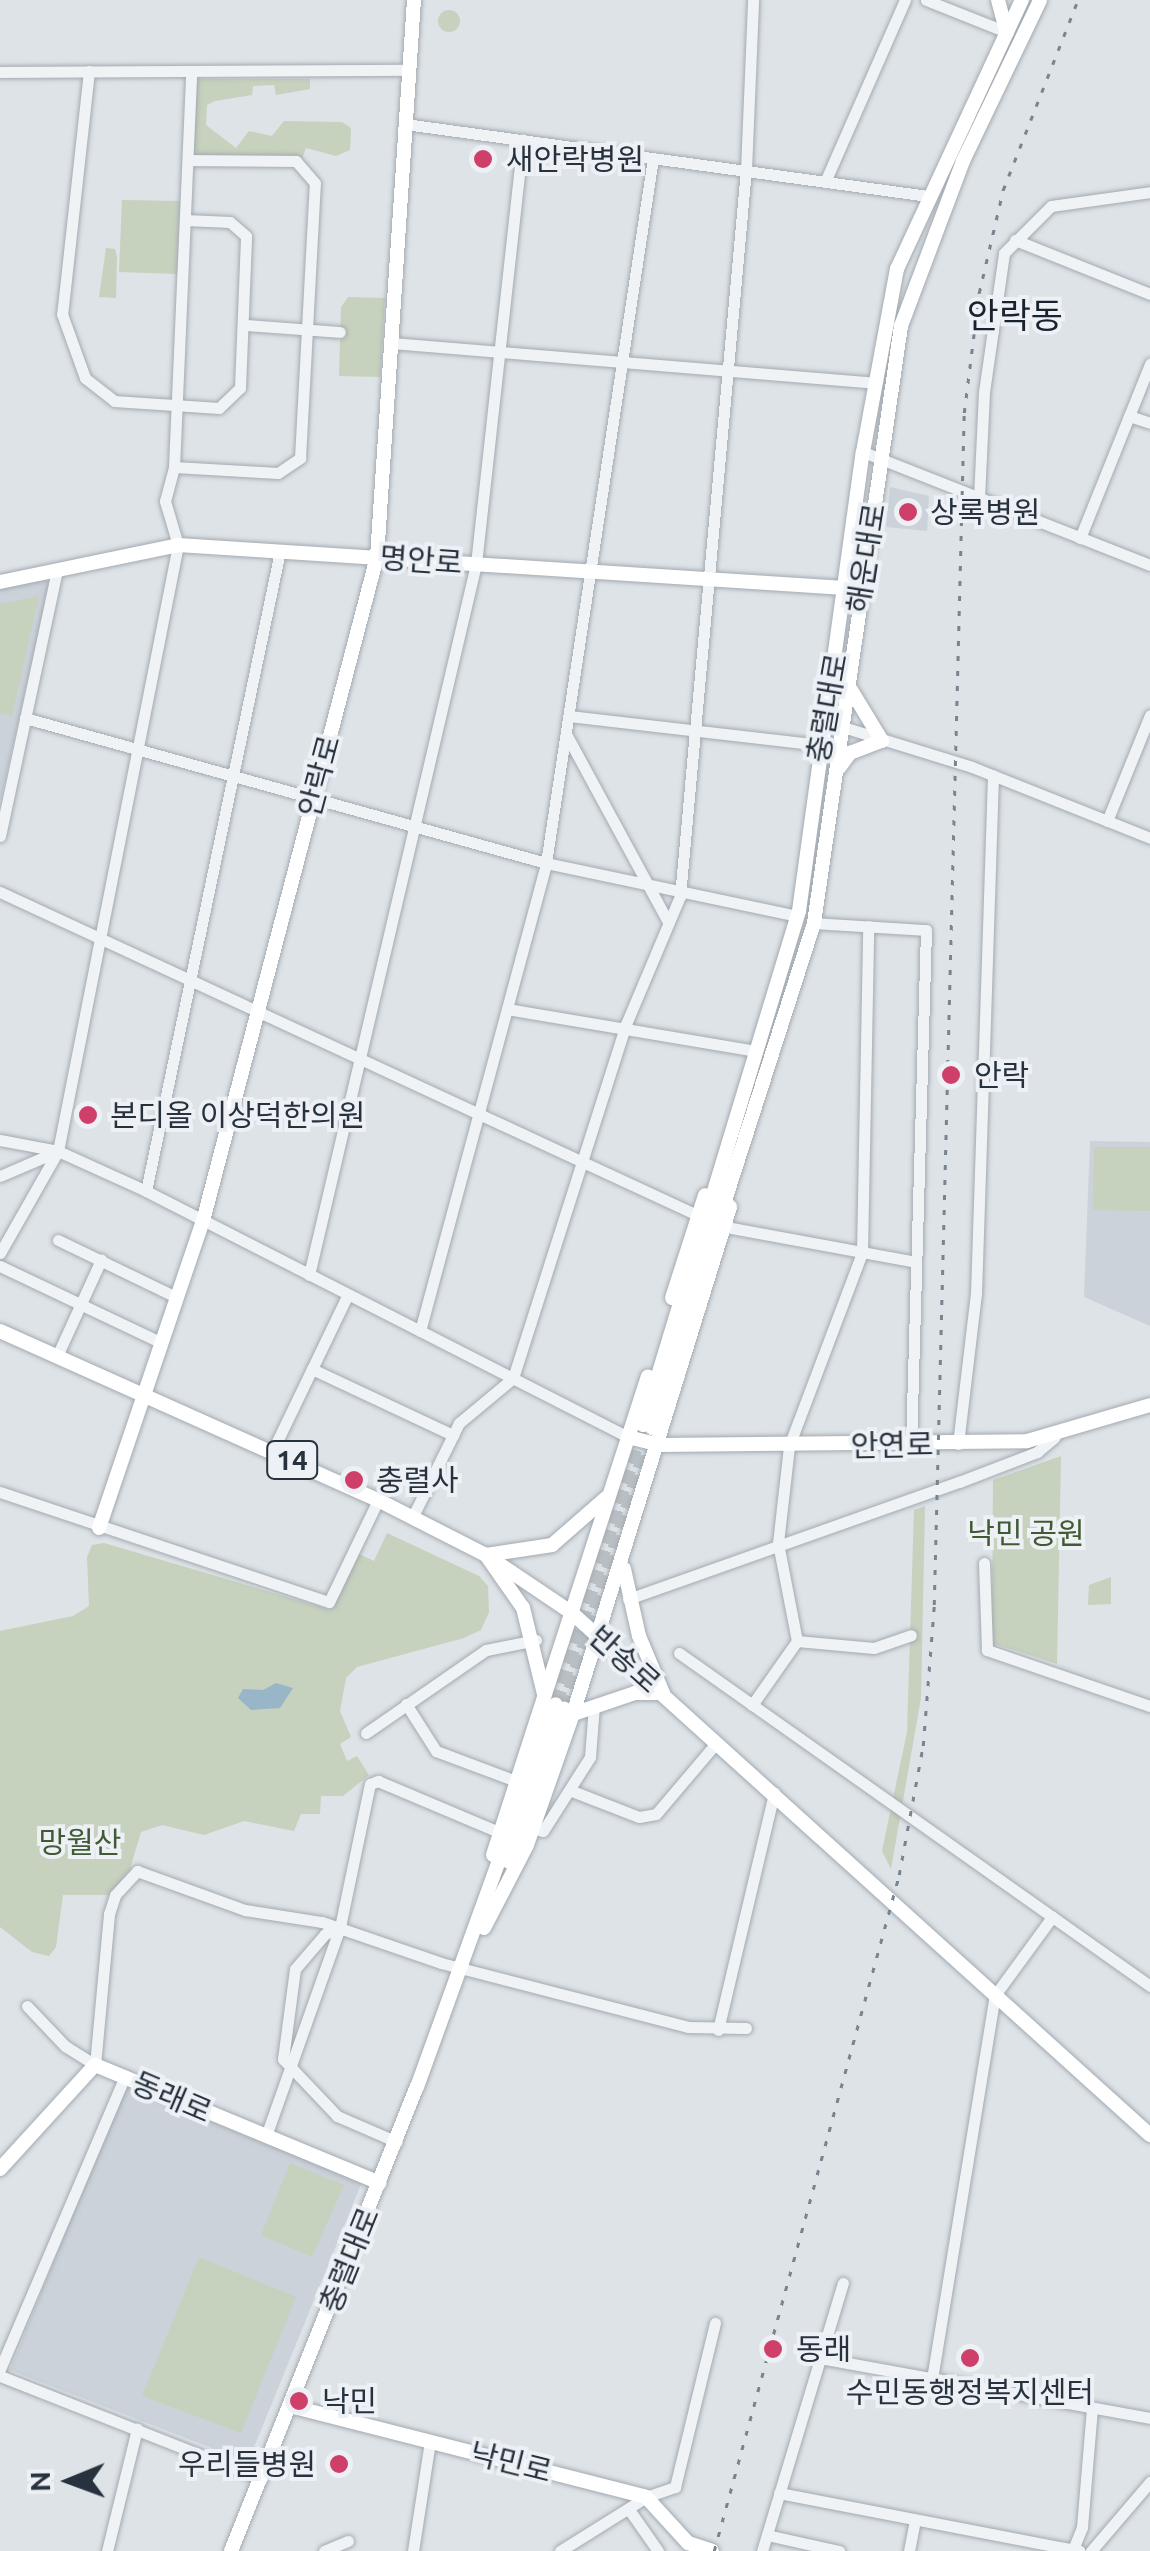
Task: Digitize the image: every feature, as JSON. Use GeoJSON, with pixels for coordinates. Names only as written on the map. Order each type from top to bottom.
{"type":"FeatureCollection","features":[{"type":"Feature","properties":{"kind":"main road","name":"안락로"},"geometry":{"type":"LineString","coordinates":[[99,1528],[203,1221],[377,557],[414,0]]}},
{"type":"Feature","properties":{"kind":"main road"},"geometry":{"type":"LineString","coordinates":[[998,0],[1013,36]]}},
{"type":"Feature","properties":{"kind":"main road","name":"충렬대로"},"geometry":{"type":"LineString","coordinates":[[648,1427],[739,1132],[756,1051],[797,919],[820,745],[836,726],[845,588],[870,456],[875,383],[897,269],[928,196],[1013,36],[1022,0]]}},
{"type":"Feature","properties":{"kind":"main road","name":"해운대로"},"geometry":{"type":"LineString","coordinates":[[739,1132],[814,923],[835,773],[836,726],[849,680],[870,456],[901,326],[922,260],[1013,36],[1040,0]]}},
{"type":"Feature","properties":{"kind":"main road","name":"명안로"},"geometry":{"type":"LineString","coordinates":[[0,582],[178,544],[845,588]]}},
{"type":"Feature","properties":{"kind":"main road"},"geometry":{"type":"LineString","coordinates":[[835,773],[850,753],[882,741],[858,708],[849,680]]}},
{"type":"Feature","properties":{"kind":"main road"},"geometry":{"type":"LineString","coordinates":[[462,1968],[534,1828],[560,1705],[572,1613],[697,1215],[739,1132]]}},
{"type":"Feature","properties":{"kind":"main road"},"geometry":{"type":"LineString","coordinates":[[462,1968],[516,1781],[598,1634],[726,1227],[739,1132]]}},
{"type":"Feature","properties":{"kind":"main road","name":"반송로"},"geometry":{"type":"LineString","coordinates":[[0,1331],[378,1500],[486,1555],[572,1613],[1150,2135]]}},
{"type":"Feature","properties":{"kind":"main road","name":"안연로"},"geometry":{"type":"LineString","coordinates":[[628,1437],[660,1445],[958,1444],[1055,1437],[1150,1404]]}},
{"type":"Feature","properties":{"kind":"main road"},"geometry":{"type":"LineString","coordinates":[[560,1705],[523,1608],[486,1555],[552,1545],[610,1492]]}},
{"type":"Feature","properties":{"kind":"main road"},"geometry":{"type":"LineString","coordinates":[[560,1705],[594,1706],[664,1693],[623,1582],[628,1538]]}},
{"type":"Feature","properties":{"kind":"main road","name":"충렬대로"},"geometry":{"type":"LineString","coordinates":[[231,2551],[396,2142],[560,1705]]}},
{"type":"Feature","properties":{"kind":"main road","name":"동래로"},"geometry":{"type":"LineString","coordinates":[[0,2170],[95,2065],[380,2183]]}},
{"type":"Feature","properties":{"kind":"main road","name":"낙민로"},"geometry":{"type":"LineString","coordinates":[[290,2406],[646,2496]]}},
{"type":"Feature","properties":{"kind":"main road"},"geometry":{"type":"LineString","coordinates":[[646,2496],[688,2544],[712,2551]]}},
{"type":"Feature","properties":{"kind":"street"},"geometry":{"type":"LineString","coordinates":[[412,1518],[453,1435],[513,1378],[626,1024],[680,892],[730,368],[746,170],[753,0]]}},
{"type":"Feature","properties":{"kind":"street"},"geometry":{"type":"LineString","coordinates":[[825,182],[905,0]]}},
{"type":"Feature","properties":{"kind":"street"},"geometry":{"type":"LineString","coordinates":[[926,0],[1013,36]]}},
{"type":"Feature","properties":{"kind":"street"},"geometry":{"type":"LineString","coordinates":[[0,72],[409,70]]}},
{"type":"Feature","properties":{"kind":"street"},"geometry":{"type":"LineString","coordinates":[[89,71],[61,299],[65,326],[97,393],[114,402],[219,408],[235,398],[244,325],[247,245],[241,227],[185,220]]}},
{"type":"Feature","properties":{"kind":"street"},"geometry":{"type":"LineString","coordinates":[[0,1253],[58,1151],[178,544],[165,501],[174,467],[191,71]]}},
{"type":"Feature","properties":{"kind":"street"},"geometry":{"type":"LineString","coordinates":[[406,124],[928,196]]}},
{"type":"Feature","properties":{"kind":"street"},"geometry":{"type":"LineString","coordinates":[[309,1275],[476,564],[523,140]]}},
{"type":"Feature","properties":{"kind":"street"},"geometry":{"type":"LineString","coordinates":[[420,1331],[546,863],[652,158]]}},
{"type":"Feature","properties":{"kind":"street"},"geometry":{"type":"LineString","coordinates":[[174,467],[278,473],[292,468],[302,451],[312,173],[296,161],[188,160]]}},
{"type":"Feature","properties":{"kind":"street"},"geometry":{"type":"LineString","coordinates":[[978,498],[986,374],[1004,253],[1051,206],[1150,192]]}},
{"type":"Feature","properties":{"kind":"street"},"geometry":{"type":"LineString","coordinates":[[1015,240],[1150,294]]}},
{"type":"Feature","properties":{"kind":"street"},"geometry":{"type":"LineString","coordinates":[[244,325],[340,332]]}},
{"type":"Feature","properties":{"kind":"street"},"geometry":{"type":"LineString","coordinates":[[391,343],[730,368],[875,383]]}},
{"type":"Feature","properties":{"kind":"street"},"geometry":{"type":"LineString","coordinates":[[1080,538],[1147,381],[1150,364]]}},
{"type":"Feature","properties":{"kind":"street"},"geometry":{"type":"LineString","coordinates":[[1129,416],[1150,423]]}},
{"type":"Feature","properties":{"kind":"street"},"geometry":{"type":"LineString","coordinates":[[870,456],[1150,566]]}},
{"type":"Feature","properties":{"kind":"street"},"geometry":{"type":"LineString","coordinates":[[146,1191],[280,551]]}},
{"type":"Feature","properties":{"kind":"street"},"geometry":{"type":"LineString","coordinates":[[0,836],[57,569]]}},
{"type":"Feature","properties":{"kind":"street"},"geometry":{"type":"LineString","coordinates":[[1108,821],[1150,715]]}},
{"type":"Feature","properties":{"kind":"street"},"geometry":{"type":"LineString","coordinates":[[569,716],[820,745]]}},
{"type":"Feature","properties":{"kind":"street"},"geometry":{"type":"LineString","coordinates":[[25,718],[546,863],[647,882],[797,919]]}},
{"type":"Feature","properties":{"kind":"street"},"geometry":{"type":"LineString","coordinates":[[836,726],[993,775],[1150,838]]}},
{"type":"Feature","properties":{"kind":"street"},"geometry":{"type":"LineString","coordinates":[[566,734],[668,922]]}},
{"type":"Feature","properties":{"kind":"street"},"geometry":{"type":"LineString","coordinates":[[958,1444],[976,1294],[993,775]]}},
{"type":"Feature","properties":{"kind":"street"},"geometry":{"type":"LineString","coordinates":[[0,892],[697,1215]]}},
{"type":"Feature","properties":{"kind":"street"},"geometry":{"type":"LineString","coordinates":[[814,923],[926,930],[911,1444]]}},
{"type":"Feature","properties":{"kind":"street"},"geometry":{"type":"LineString","coordinates":[[752,1705],[797,1641],[778,1543],[789,1446],[862,1254],[868,926]]}},
{"type":"Feature","properties":{"kind":"street"},"geometry":{"type":"LineString","coordinates":[[507,1010],[626,1024],[756,1051]]}},
{"type":"Feature","properties":{"kind":"street"},"geometry":{"type":"LineString","coordinates":[[0,1140],[58,1151],[146,1191],[628,1437]]}},
{"type":"Feature","properties":{"kind":"street"},"geometry":{"type":"LineString","coordinates":[[0,1176],[58,1151]]}},
{"type":"Feature","properties":{"kind":"street"},"geometry":{"type":"LineString","coordinates":[[726,1227],[916,1262]]}},
{"type":"Feature","properties":{"kind":"street"},"geometry":{"type":"LineString","coordinates":[[58,1240],[176,1297]]}},
{"type":"Feature","properties":{"kind":"street"},"geometry":{"type":"LineString","coordinates":[[57,1356],[101,1260]]}},
{"type":"Feature","properties":{"kind":"street"},"geometry":{"type":"LineString","coordinates":[[0,1266],[160,1342]]}},
{"type":"Feature","properties":{"kind":"street"},"geometry":{"type":"LineString","coordinates":[[272,1452],[348,1294]]}},
{"type":"Feature","properties":{"kind":"street"},"geometry":{"type":"LineString","coordinates":[[312,1369],[453,1435]]}},
{"type":"Feature","properties":{"kind":"street"},"geometry":{"type":"LineString","coordinates":[[628,1599],[1028,1456],[1055,1437]]}},
{"type":"Feature","properties":{"kind":"street"},"geometry":{"type":"LineString","coordinates":[[0,1492],[329,1602],[378,1500]]}},
{"type":"Feature","properties":{"kind":"street"},"geometry":{"type":"LineString","coordinates":[[984,1562],[987,1650],[1150,1706]]}},
{"type":"Feature","properties":{"kind":"street"},"geometry":{"type":"LineString","coordinates":[[797,1641],[874,1648],[911,1635]]}},
{"type":"Feature","properties":{"kind":"street"},"geometry":{"type":"LineString","coordinates":[[366,1733],[486,1650],[536,1640]]}},
{"type":"Feature","properties":{"kind":"street"},"geometry":{"type":"LineString","coordinates":[[679,1653],[1150,1986]]}},
{"type":"Feature","properties":{"kind":"street"},"geometry":{"type":"LineString","coordinates":[[406,1704],[436,1751],[516,1781]]}},
{"type":"Feature","properties":{"kind":"street"},"geometry":{"type":"LineString","coordinates":[[534,1828],[543,1831],[572,1791],[590,1756],[594,1706]]}},
{"type":"Feature","properties":{"kind":"street"},"geometry":{"type":"LineString","coordinates":[[572,1791],[639,1818],[656,1814],[717,1742]]}},
{"type":"Feature","properties":{"kind":"street"},"geometry":{"type":"LineString","coordinates":[[266,2136],[340,1927],[370,1784],[378,1781],[499,1832]]}},
{"type":"Feature","properties":{"kind":"street"},"geometry":{"type":"LineString","coordinates":[[718,2030],[774,1793]]}},
{"type":"Feature","properties":{"kind":"street"},"geometry":{"type":"LineString","coordinates":[[27,2006],[65,2046],[95,2065],[109,1914],[115,1895],[137,1871],[246,1910],[340,1927],[441,1963],[718,2030],[746,2028]]}},
{"type":"Feature","properties":{"kind":"street"},"geometry":{"type":"LineString","coordinates":[[932,2378],[995,1995],[1052,1917]]}},
{"type":"Feature","properties":{"kind":"street"},"geometry":{"type":"LineString","coordinates":[[340,1927],[310,1949],[289,1984],[284,2059],[294,2065],[336,2116],[396,2142]]}},
{"type":"Feature","properties":{"kind":"street"},"geometry":{"type":"LineString","coordinates":[[124,2076],[0,2373],[261,2479]]}},
{"type":"Feature","properties":{"kind":"street"},"geometry":{"type":"LineString","coordinates":[[762,2551],[843,2283]]}},
{"type":"Feature","properties":{"kind":"street"},"geometry":{"type":"LineString","coordinates":[[560,2551],[630,2510],[646,2496],[675,2487],[715,2323]]}},
{"type":"Feature","properties":{"kind":"street"},"geometry":{"type":"LineString","coordinates":[[820,2358],[1150,2418]]}},
{"type":"Feature","properties":{"kind":"street"},"geometry":{"type":"LineString","coordinates":[[779,2493],[1076,2549],[1082,2527],[1092,2406]]}},
{"type":"Feature","properties":{"kind":"street"},"geometry":{"type":"LineString","coordinates":[[106,2551],[137,2428]]}},
{"type":"Feature","properties":{"kind":"street"},"geometry":{"type":"LineString","coordinates":[[413,2551],[430,2441]]}},
{"type":"Feature","properties":{"kind":"street"},"geometry":{"type":"LineString","coordinates":[[1091,2551],[1150,2482]]}},
{"type":"Feature","properties":{"kind":"street"},"geometry":{"type":"LineString","coordinates":[[630,2510],[658,2551]]}},
{"type":"Feature","properties":{"kind":"street"},"geometry":{"type":"LineString","coordinates":[[909,2551],[915,2520]]}},
{"type":"Feature","properties":{"kind":"street"},"geometry":{"type":"LineString","coordinates":[[766,2535],[839,2551]]}},
{"type":"Feature","properties":{"kind":"street"},"geometry":{"type":"LineString","coordinates":[[324,2551],[348,2541]]}},
{"type":"Feature","properties":{"kind":"shaded area","name":"상록병원"},"geometry":{"type":"Polygon","coordinates":[[[890,487],[929,496],[927,531],[886,527],[890,487]]]}},
{"type":"Feature","properties":{"kind":"shaded area"},"geometry":{"type":"Polygon","coordinates":[[[45,579],[50,584],[0,801],[0,589],[45,579]]]}},
{"type":"Feature","properties":{"kind":"shaded area"},"geometry":{"type":"Polygon","coordinates":[[[1090,1141],[1150,1142],[1150,1326],[1084,1297],[1090,1141]]]}},
{"type":"Feature","properties":{"kind":"shaded area"},"geometry":{"type":"Polygon","coordinates":[[[124,2087],[362,2182],[248,2462],[10,2370],[124,2087]]]}},
{"type":"Feature","properties":{"kind":"green space"},"geometry":{"type":"Polygon","coordinates":[[[449,10],[457,13],[457,29],[449,32],[441,29],[438,21],[441,13],[449,10]]]}},
{"type":"Feature","properties":{"kind":"green space"},"geometry":{"type":"Polygon","coordinates":[[[197,79],[310,79],[310,89],[276,95],[274,85],[253,86],[252,95],[215,101],[207,105],[206,125],[236,148],[249,131],[272,136],[284,121],[342,122],[351,128],[350,150],[336,156],[306,148],[302,159],[190,158],[197,79]]]}},
{"type":"Feature","properties":{"kind":"green space"},"geometry":{"type":"Polygon","coordinates":[[[122,200],[181,201],[178,274],[119,272],[122,200]]]}},
{"type":"Feature","properties":{"kind":"green space"},"geometry":{"type":"Polygon","coordinates":[[[106,248],[115,249],[117,257],[116,298],[99,297],[106,248]]]}},
{"type":"Feature","properties":{"kind":"green space"},"geometry":{"type":"Polygon","coordinates":[[[348,297],[385,298],[380,377],[339,376],[341,307],[348,297]]]}},
{"type":"Feature","properties":{"kind":"green space"},"geometry":{"type":"Polygon","coordinates":[[[39,596],[12,716],[0,713],[0,604],[39,596]]]}},
{"type":"Feature","properties":{"kind":"green space"},"geometry":{"type":"Polygon","coordinates":[[[1094,1147],[1150,1147],[1150,1211],[1093,1210],[1094,1147]]]}},
{"type":"Feature","properties":{"kind":"green space","name":"낙민 공원"},"geometry":{"type":"Polygon","coordinates":[[[1061,1456],[1057,1664],[992,1643],[993,1480],[1061,1456]]]}},
{"type":"Feature","properties":{"kind":"green space"},"geometry":{"type":"Polygon","coordinates":[[[925,1506],[921,1698],[891,1869],[882,1851],[907,1732],[914,1510],[925,1506]]]}},
{"type":"Feature","properties":{"kind":"green space","name":"충렬사"},"geometry":{"type":"Polygon","coordinates":[[[387,1533],[479,1576],[488,1586],[489,1612],[481,1630],[464,1638],[357,1667],[346,1678],[340,1711],[351,1737],[340,1744],[347,1761],[357,1756],[369,1775],[343,1796],[321,1796],[320,1814],[301,1814],[294,1831],[244,1821],[204,1835],[162,1825],[141,1832],[130,1869],[110,1895],[63,1895],[56,1947],[49,1956],[32,1952],[0,1927],[0,1631],[73,1616],[89,1606],[87,1557],[92,1545],[104,1543],[331,1610],[359,1554],[374,1561],[387,1533]]]}},
{"type":"Feature","properties":{"kind":"green space"},"geometry":{"type":"Polygon","coordinates":[[[1111,1577],[1111,1604],[1088,1605],[1089,1585],[1111,1577]]]}},
{"type":"Feature","properties":{"kind":"green space"},"geometry":{"type":"Polygon","coordinates":[[[290,2163],[344,2185],[312,2257],[261,2235],[290,2163]]]}},
{"type":"Feature","properties":{"kind":"green space"},"geometry":{"type":"Polygon","coordinates":[[[199,2257],[296,2297],[241,2433],[142,2396],[199,2257]]]}},
{"type":"Feature","properties":{"kind":"water"},"geometry":{"type":"Polygon","coordinates":[[[276,1683],[293,1688],[280,1708],[251,1710],[238,1698],[243,1689],[263,1690],[276,1683]]]}},
{"type":"Feature","properties":{"kind":"tunnel"},"geometry":{"type":"LineString","coordinates":[[556,1704],[641,1431]]}},
{"type":"Feature","properties":{"kind":"tunnel"},"geometry":{"type":"LineString","coordinates":[[564,1709],[651,1433]]}},
{"type":"Feature","properties":{"kind":"railway"},"geometry":{"type":"LineString","coordinates":[[714,2551],[899,1875],[923,1746],[934,1605],[964,413],[979,293],[1003,190],[1078,0]]}},
{"type":"Feature","properties":{"kind":"place","name":"새안락병원"},"geometry":{"type":"Point","coordinates":[483,159]}},
{"type":"Feature","properties":{"kind":"place","name":"상록병원"},"geometry":{"type":"Point","coordinates":[908,512]}},
{"type":"Feature","properties":{"kind":"place","name":"안락"},"geometry":{"type":"Point","coordinates":[951,1075]}},
{"type":"Feature","properties":{"kind":"place","name":"본디올 이상덕한의원"},"geometry":{"type":"Point","coordinates":[88,1115]}},
{"type":"Feature","properties":{"kind":"place","name":"충렬사"},"geometry":{"type":"Point","coordinates":[354,1480]}},
{"type":"Feature","properties":{"kind":"place","name":"동래"},"geometry":{"type":"Point","coordinates":[773,2349]}},
{"type":"Feature","properties":{"kind":"place","name":"수민동행정복지센터"},"geometry":{"type":"Point","coordinates":[970,2358]}},
{"type":"Feature","properties":{"kind":"place","name":"낙민"},"geometry":{"type":"Point","coordinates":[299,2401]}},
{"type":"Feature","properties":{"kind":"place","name":"우리들병원"},"geometry":{"type":"Point","coordinates":[339,2464]}},
{"type":"Feature","properties":{"kind":"district","name":"안락동"},"geometry":{"type":"Point","coordinates":[1015,315]}},
{"type":"Feature","properties":{"kind":"park label","name":"망월산"},"geometry":{"type":"Point","coordinates":[80,1842]}}]}
